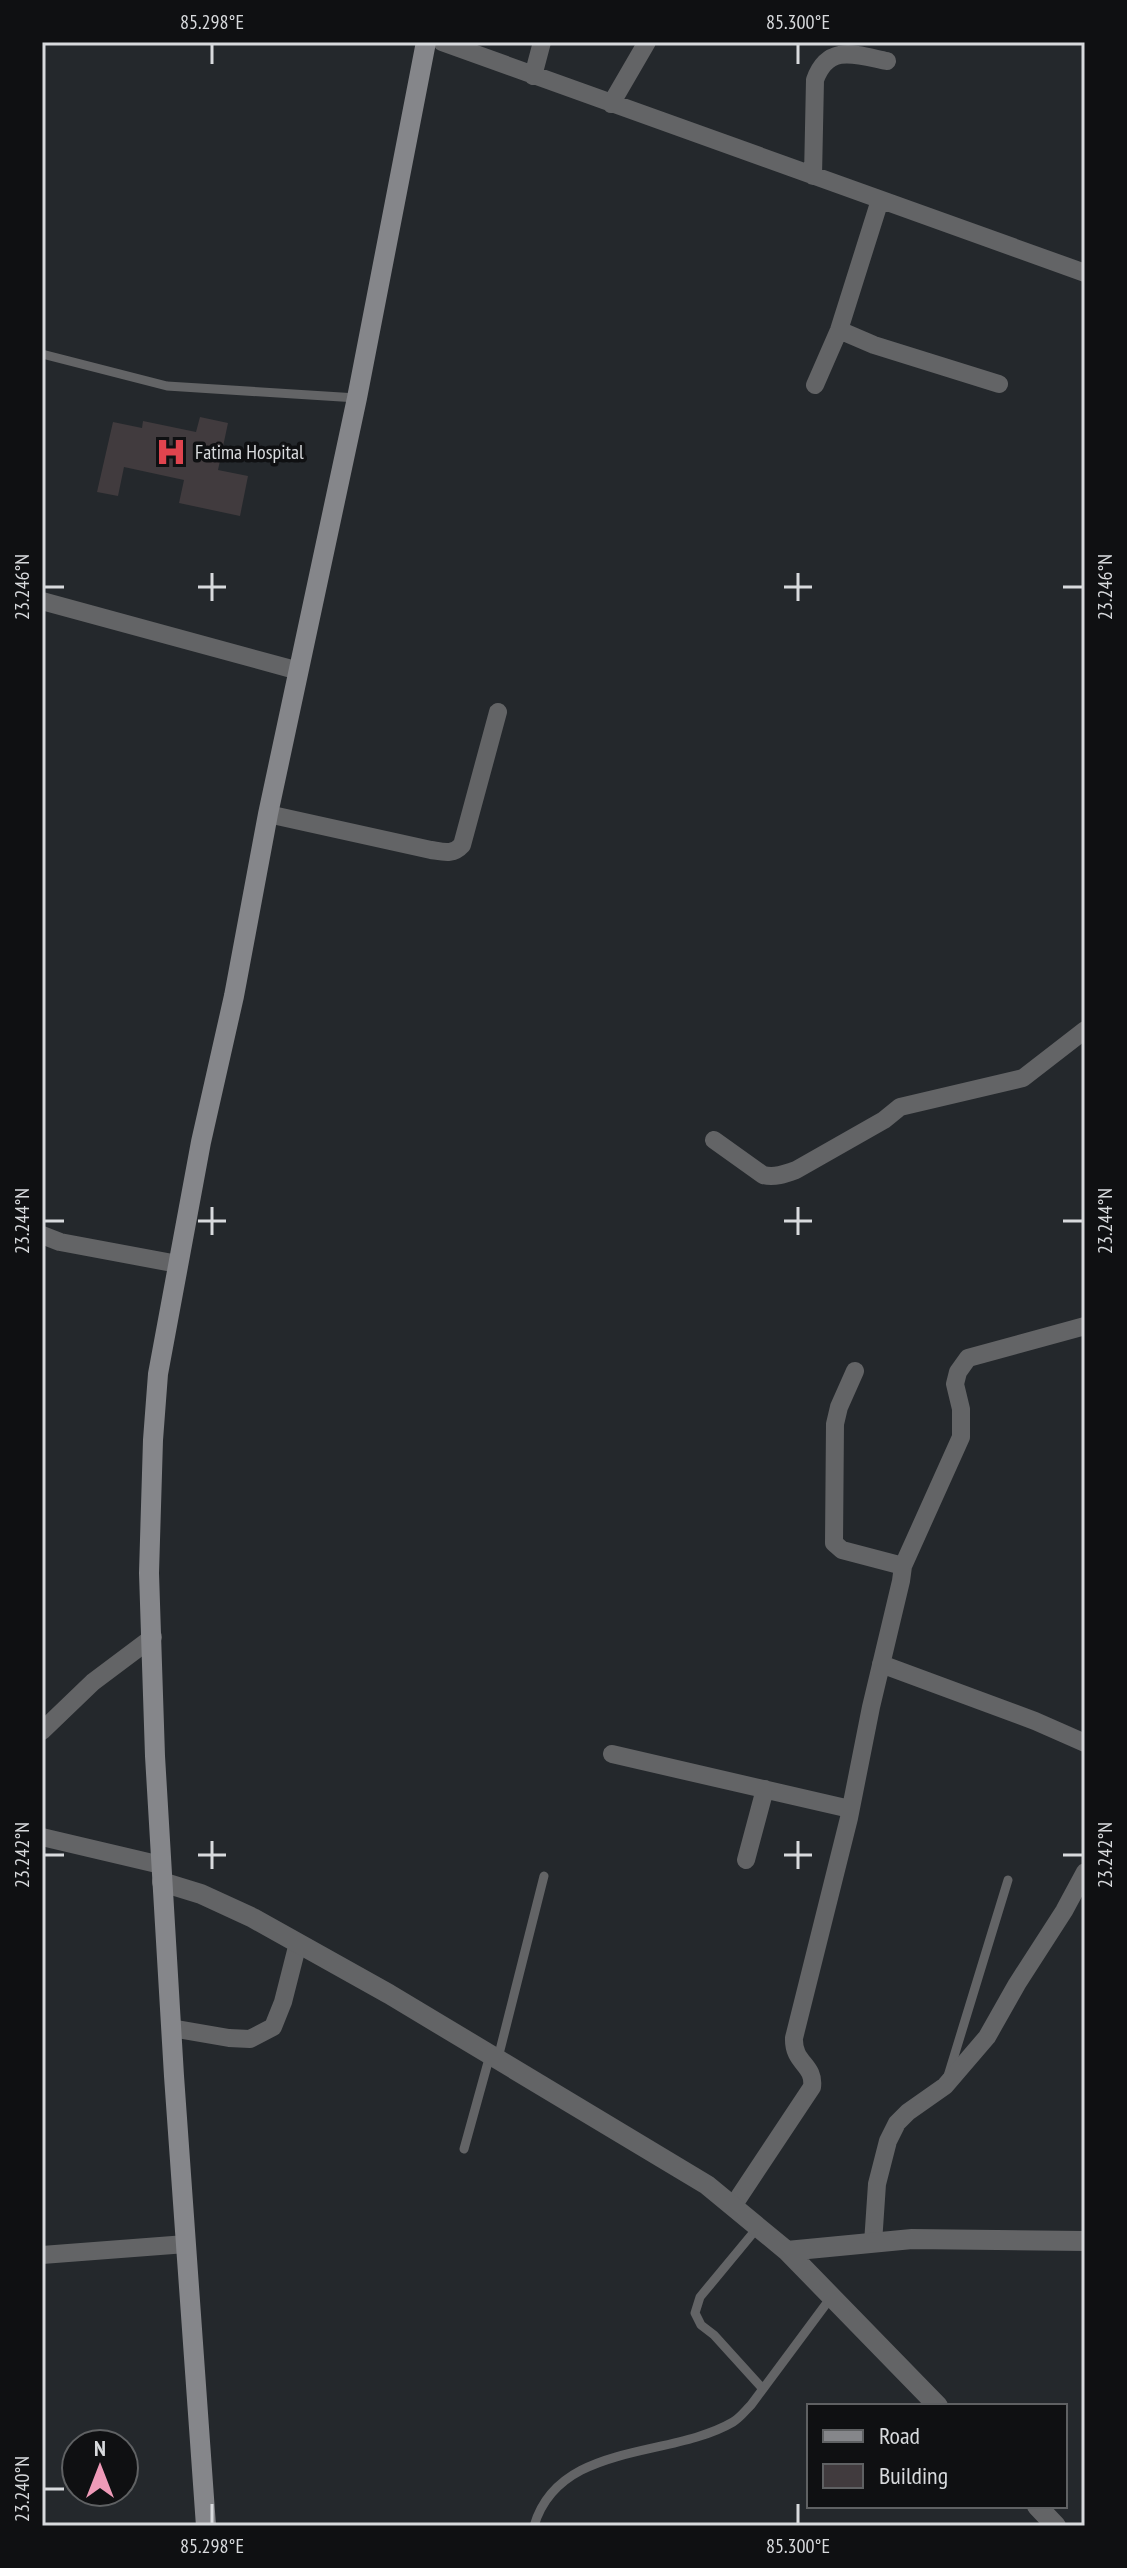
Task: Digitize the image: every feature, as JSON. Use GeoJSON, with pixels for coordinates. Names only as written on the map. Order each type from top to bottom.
{"type":"FeatureCollection","features":[{"type":"Feature","properties":{"kind":"main road"},"geometry":{"type":"LineString","coordinates":[[206,2526],[161,1874],[149,1573],[158,1374],[201,1142],[357,398],[426,42]]}},
{"type":"Feature","properties":{"kind":"street"},"geometry":{"type":"LineString","coordinates":[[442,42],[1085,273]]}},
{"type":"Feature","properties":{"kind":"street"},"geometry":{"type":"LineString","coordinates":[[533,76],[542,42]]}},
{"type":"Feature","properties":{"kind":"street"},"geometry":{"type":"LineString","coordinates":[[611,104],[647,42]]}},
{"type":"Feature","properties":{"kind":"street"},"geometry":{"type":"LineString","coordinates":[[813,176],[815,80],[819,69],[826,61],[848,53],[887,61]]}},
{"type":"Feature","properties":{"kind":"street"},"geometry":{"type":"LineString","coordinates":[[815,385],[839,330],[880,200]]}},
{"type":"Feature","properties":{"kind":"street"},"geometry":{"type":"LineString","coordinates":[[839,330],[874,345],[999,384]]}},
{"type":"Feature","properties":{"kind":"street"},"geometry":{"type":"LineString","coordinates":[[42,601],[299,671]]}},
{"type":"Feature","properties":{"kind":"street"},"geometry":{"type":"LineString","coordinates":[[268,814],[431,850],[457,851],[462,845],[498,712]]}},
{"type":"Feature","properties":{"kind":"street"},"geometry":{"type":"LineString","coordinates":[[714,1140],[763,1175],[783,1174],[796,1170],[884,1120],[900,1107],[1023,1078],[1085,1030]]}},
{"type":"Feature","properties":{"kind":"street"},"geometry":{"type":"LineString","coordinates":[[42,1235],[60,1242],[178,1264]]}},
{"type":"Feature","properties":{"kind":"street"},"geometry":{"type":"LineString","coordinates":[[733,2206],[812,2087],[811,2072],[798,2059],[794,2038],[850,1809],[903,1566],[961,1437],[961,1409],[955,1384],[962,1363],[968,1358],[1085,1326]]}},
{"type":"Feature","properties":{"kind":"street"},"geometry":{"type":"LineString","coordinates":[[855,1371],[835,1424],[834,1543],[842,1550],[903,1566]]}},
{"type":"Feature","properties":{"kind":"street"},"geometry":{"type":"LineString","coordinates":[[42,1731],[93,1682],[153,1637]]}},
{"type":"Feature","properties":{"kind":"street"},"geometry":{"type":"LineString","coordinates":[[881,1664],[1035,1721],[1085,1743]]}},
{"type":"Feature","properties":{"kind":"street"},"geometry":{"type":"LineString","coordinates":[[612,1754],[850,1809]]}},
{"type":"Feature","properties":{"kind":"street"},"geometry":{"type":"LineString","coordinates":[[746,1860],[765,1789]]}},
{"type":"Feature","properties":{"kind":"street"},"geometry":{"type":"LineString","coordinates":[[42,1837],[161,1874],[253,1918],[707,2185],[787,2251],[936,2404]]}},
{"type":"Feature","properties":{"kind":"street"},"geometry":{"type":"LineString","coordinates":[[873,2243],[877,2184],[888,2141],[897,2123],[945,2086],[987,2037],[1085,1872]]}},
{"type":"Feature","properties":{"kind":"street"},"geometry":{"type":"LineString","coordinates":[[171,2028],[250,2039],[273,2027],[283,2002],[298,1943]]}},
{"type":"Feature","properties":{"kind":"street"},"geometry":{"type":"LineString","coordinates":[[787,2251],[912,2239],[1085,2241]]}},
{"type":"Feature","properties":{"kind":"street"},"geometry":{"type":"LineString","coordinates":[[42,2255],[186,2244]]}},
{"type":"Feature","properties":{"kind":"street"},"geometry":{"type":"LineString","coordinates":[[1039,2508],[1056,2526]]}},
{"type":"Feature","properties":{"kind":"lane"},"geometry":{"type":"LineString","coordinates":[[42,354],[167,386],[357,398]]}},
{"type":"Feature","properties":{"kind":"lane"},"geometry":{"type":"LineString","coordinates":[[464,2149],[494,2057],[505,2037],[544,1876]]}},
{"type":"Feature","properties":{"kind":"lane"},"geometry":{"type":"LineString","coordinates":[[945,2086],[1008,1880]]}},
{"type":"Feature","properties":{"kind":"lane"},"geometry":{"type":"LineString","coordinates":[[758,2227],[700,2297],[695,2313],[701,2325],[763,2389]]}},
{"type":"Feature","properties":{"kind":"lane"},"geometry":{"type":"LineString","coordinates":[[534,2526],[556,2488],[574,2474],[606,2459],[710,2434],[736,2421],[832,2296]]}},
{"type":"Feature","properties":{"kind":"building"},"geometry":{"type":"Polygon","coordinates":[[[200,417],[228,423],[218,470],[248,476],[240,516],[179,503],[184,480],[124,467],[118,496],[97,492],[113,422],[142,428],[143,421],[196,432],[200,417]]]}},
{"type":"Feature","properties":{"kind":"place","name":"Fatima Hospital"},"geometry":{"type":"Point","coordinates":[171,452]}}]}
